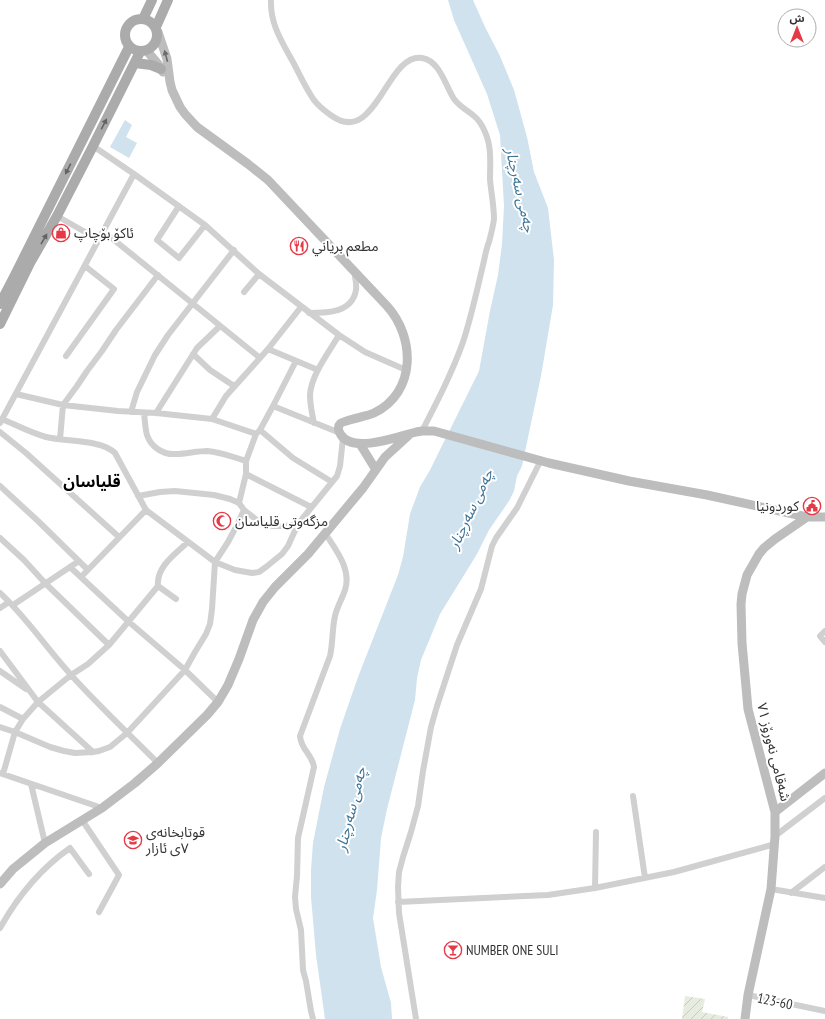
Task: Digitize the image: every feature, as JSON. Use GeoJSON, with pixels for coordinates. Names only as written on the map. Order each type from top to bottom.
{"type":"FeatureCollection","features":[{"type":"Feature","properties":{"kind":"main road"},"geometry":{"type":"LineString","coordinates":[[143,19],[152,0]]}},
{"type":"Feature","properties":{"kind":"main road"},"geometry":{"type":"LineString","coordinates":[[157,29],[148,20],[143,19],[132,22],[126,31],[126,42],[132,49],[144,51],[152,49],[157,41],[157,29],[168,0]]}},
{"type":"Feature","properties":{"kind":"main road"},"geometry":{"type":"LineString","coordinates":[[0,304],[129,46]]}},
{"type":"Feature","properties":{"kind":"main road"},"geometry":{"type":"LineString","coordinates":[[0,324],[30,263],[57,216],[135,63],[144,51]]}},
{"type":"Feature","properties":{"kind":"main road"},"geometry":{"type":"LineString","coordinates":[[135,63],[151,65],[161,69]]}},
{"type":"Feature","properties":{"kind":"street"},"geometry":{"type":"LineString","coordinates":[[271,0],[271,13],[275,26],[300,76],[314,100],[319,106],[334,117],[345,122],[359,119],[379,98],[402,66],[412,58],[421,58],[429,61],[438,70],[460,106],[476,117],[486,132],[490,148],[494,220],[492,234],[463,342],[452,371],[422,430]]}},
{"type":"Feature","properties":{"kind":"street"},"geometry":{"type":"LineString","coordinates":[[134,174],[1,421],[45,437],[106,446],[115,453],[146,510],[215,562],[235,570],[252,573],[258,572],[275,561],[282,554],[288,546],[298,524],[339,471],[342,436],[339,425],[342,422],[370,415],[378,411],[388,404],[402,386],[405,379],[406,370],[407,353],[405,338],[396,318],[387,306],[268,180],[191,121],[180,107],[174,95],[170,82],[167,58],[157,29]]}},
{"type":"Feature","properties":{"kind":"street"},"geometry":{"type":"LineString","coordinates":[[144,51],[155,59],[170,82]]}},
{"type":"Feature","properties":{"kind":"street"},"geometry":{"type":"LineString","coordinates":[[93,146],[205,224],[259,274],[339,335],[365,352],[406,370]]}},
{"type":"Feature","properties":{"kind":"street"},"geometry":{"type":"LineString","coordinates":[[179,206],[157,240],[179,258],[205,224]]}},
{"type":"Feature","properties":{"kind":"street"},"geometry":{"type":"LineString","coordinates":[[57,216],[99,240]]}},
{"type":"Feature","properties":{"kind":"street"},"geometry":{"type":"LineString","coordinates":[[103,231],[260,358]]}},
{"type":"Feature","properties":{"kind":"street"},"geometry":{"type":"LineString","coordinates":[[131,412],[137,392],[155,355],[168,335],[234,250]]}},
{"type":"Feature","properties":{"kind":"street"},"geometry":{"type":"LineString","coordinates":[[66,356],[114,289],[85,266]]}},
{"type":"Feature","properties":{"kind":"street"},"geometry":{"type":"LineString","coordinates":[[309,313],[326,313],[345,307],[353,298],[356,290],[354,270]]}},
{"type":"Feature","properties":{"kind":"street"},"geometry":{"type":"LineString","coordinates":[[244,292],[259,274]]}},
{"type":"Feature","properties":{"kind":"street"},"geometry":{"type":"LineString","coordinates":[[60,439],[63,405],[116,330],[158,275]]}},
{"type":"Feature","properties":{"kind":"street"},"geometry":{"type":"LineString","coordinates":[[212,419],[226,396],[268,349],[301,307]]}},
{"type":"Feature","properties":{"kind":"street"},"geometry":{"type":"LineString","coordinates":[[156,413],[198,348],[220,326]]}},
{"type":"Feature","properties":{"kind":"street"},"geometry":{"type":"LineString","coordinates":[[314,423],[310,394],[312,385],[318,370],[339,335]]}},
{"type":"Feature","properties":{"kind":"street"},"geometry":{"type":"LineString","coordinates":[[268,349],[318,370]]}},
{"type":"Feature","properties":{"kind":"street"},"geometry":{"type":"LineString","coordinates":[[194,354],[210,370],[234,386]]}},
{"type":"Feature","properties":{"kind":"street"},"geometry":{"type":"LineString","coordinates":[[239,503],[246,474],[246,462],[258,432],[296,361]]}},
{"type":"Feature","properties":{"kind":"street"},"geometry":{"type":"LineString","coordinates":[[16,394],[63,405],[212,419],[258,432],[293,458],[332,482]]}},
{"type":"Feature","properties":{"kind":"street"},"geometry":{"type":"LineString","coordinates":[[273,406],[314,423],[342,436],[351,442],[360,444],[376,443],[422,430],[437,432],[539,460],[629,481],[707,495],[807,517],[825,518]]}},
{"type":"Feature","properties":{"kind":"street"},"geometry":{"type":"LineString","coordinates":[[144,413],[148,435],[153,445],[165,453],[174,455],[216,452],[226,454],[246,462]]}},
{"type":"Feature","properties":{"kind":"street"},"geometry":{"type":"LineString","coordinates":[[0,432],[26,452],[119,537]]}},
{"type":"Feature","properties":{"kind":"street"},"geometry":{"type":"LineString","coordinates":[[0,884],[13,869],[44,843],[102,808],[135,783],[198,725],[218,702],[225,691],[231,679],[252,620],[260,606],[275,587],[308,554],[363,488],[390,452],[410,433]]}},
{"type":"Feature","properties":{"kind":"street"},"geometry":{"type":"LineString","coordinates":[[360,444],[376,470]]}},
{"type":"Feature","properties":{"kind":"street"},"geometry":{"type":"LineString","coordinates":[[416,1019],[398,902],[398,887],[401,865],[418,806],[426,749],[437,706],[459,638],[481,589],[492,546],[517,508],[539,460]]}},
{"type":"Feature","properties":{"kind":"street"},"geometry":{"type":"LineString","coordinates":[[246,474],[311,507]]}},
{"type":"Feature","properties":{"kind":"street"},"geometry":{"type":"LineString","coordinates":[[0,486],[88,570]]}},
{"type":"Feature","properties":{"kind":"street"},"geometry":{"type":"LineString","coordinates":[[138,496],[175,491],[214,495],[239,503],[244,510],[258,521],[265,524],[272,526],[298,524]]}},
{"type":"Feature","properties":{"kind":"street"},"geometry":{"type":"LineString","coordinates":[[81,577],[146,510]]}},
{"type":"Feature","properties":{"kind":"street"},"geometry":{"type":"LineString","coordinates":[[0,727],[64,752],[79,753],[100,751],[110,747],[127,733],[185,670],[206,634],[210,624],[212,609],[215,562],[228,542],[244,510]]}},
{"type":"Feature","properties":{"kind":"street","name":"شەقامی نەورۆز ٧١"},"geometry":{"type":"LineString","coordinates":[[744,1019],[771,889],[775,840],[775,812],[748,709],[742,643],[742,594],[751,568],[759,554],[769,543],[807,517]]}},
{"type":"Feature","properties":{"kind":"street"},"geometry":{"type":"LineString","coordinates":[[313,1019],[303,970],[300,930],[295,897],[298,838],[314,767],[312,759],[302,746],[300,736],[330,656],[335,616],[347,581],[343,563],[325,532]]}},
{"type":"Feature","properties":{"kind":"street"},"geometry":{"type":"LineString","coordinates":[[0,538],[109,645]]}},
{"type":"Feature","properties":{"kind":"street"},"geometry":{"type":"LineString","coordinates":[[102,808],[1,774],[15,732],[23,719],[38,702],[71,675],[88,664],[109,645],[158,586],[158,577],[166,563],[188,542]]}},
{"type":"Feature","properties":{"kind":"street"},"geometry":{"type":"LineString","coordinates":[[0,608],[45,583],[79,561]]}},
{"type":"Feature","properties":{"kind":"street"},"geometry":{"type":"LineString","coordinates":[[70,567],[129,622],[185,670],[218,702]]}},
{"type":"Feature","properties":{"kind":"street"},"geometry":{"type":"LineString","coordinates":[[158,586],[176,599]]}},
{"type":"Feature","properties":{"kind":"street"},"geometry":{"type":"LineString","coordinates":[[0,593],[11,603],[71,675],[158,763]]}},
{"type":"Feature","properties":{"kind":"street"},"geometry":{"type":"LineString","coordinates":[[825,631],[820,636],[825,642]]}},
{"type":"Feature","properties":{"kind":"street"},"geometry":{"type":"LineString","coordinates":[[0,651],[38,702],[93,752]]}},
{"type":"Feature","properties":{"kind":"street"},"geometry":{"type":"LineString","coordinates":[[0,671],[31,692]]}},
{"type":"Feature","properties":{"kind":"street"},"geometry":{"type":"LineString","coordinates":[[0,707],[23,719]]}},
{"type":"Feature","properties":{"kind":"street"},"geometry":{"type":"LineString","coordinates":[[775,812],[825,772]]}},
{"type":"Feature","properties":{"kind":"street"},"geometry":{"type":"LineString","coordinates":[[31,784],[44,843]]}},
{"type":"Feature","properties":{"kind":"street"},"geometry":{"type":"LineString","coordinates":[[633,796],[645,878]]}},
{"type":"Feature","properties":{"kind":"street"},"geometry":{"type":"LineString","coordinates":[[398,902],[548,895],[595,888],[674,872],[775,840],[825,798]]}},
{"type":"Feature","properties":{"kind":"street"},"geometry":{"type":"LineString","coordinates":[[82,820],[119,874],[100,912]]}},
{"type":"Feature","properties":{"kind":"street"},"geometry":{"type":"LineString","coordinates":[[595,888],[596,832]]}},
{"type":"Feature","properties":{"kind":"street"},"geometry":{"type":"LineString","coordinates":[[0,928],[34,879],[52,861],[70,848],[89,874]]}},
{"type":"Feature","properties":{"kind":"street"},"geometry":{"type":"LineString","coordinates":[[791,893],[825,867]]}},
{"type":"Feature","properties":{"kind":"street"},"geometry":{"type":"LineString","coordinates":[[771,889],[825,898]]}},
{"type":"Feature","properties":{"kind":"street","name":"123-60"},"geometry":{"type":"LineString","coordinates":[[748,995],[825,1011]]}},
{"type":"Feature","properties":{"kind":"shaded area"},"geometry":{"type":"Polygon","coordinates":[[[685,996],[705,999],[702,1012],[728,1017],[728,1019],[682,1019],[685,996]]]}},
{"type":"Feature","properties":{"kind":"water","name":"چەمی سەرچنار"},"geometry":{"type":"Polygon","coordinates":[[[448,0],[473,0],[500,56],[514,90],[527,137],[534,172],[548,208],[554,260],[553,305],[541,376],[522,466],[517,476],[514,491],[489,530],[477,554],[440,614],[421,660],[417,678],[415,700],[387,809],[381,838],[373,918],[381,967],[391,1003],[392,1019],[325,1019],[316,955],[311,897],[313,843],[324,787],[340,729],[358,677],[398,575],[403,557],[410,514],[420,487],[430,470],[479,371],[498,275],[502,244],[504,206],[500,135],[487,94],[454,20],[448,0]]]}},
{"type":"Feature","properties":{"kind":"water"},"geometry":{"type":"Polygon","coordinates":[[[125,120],[132,125],[126,137],[137,143],[129,158],[110,147],[125,120]]]}},
{"type":"Feature","properties":{"kind":"place","name":"ئاکۆ بۆچاپ"},"geometry":{"type":"Point","coordinates":[61,233]}},
{"type":"Feature","properties":{"kind":"place","name":"مطعم برياني"},"geometry":{"type":"Point","coordinates":[299,246]}},
{"type":"Feature","properties":{"kind":"place","name":"كوردونيا"},"geometry":{"type":"Point","coordinates":[812,506]}},
{"type":"Feature","properties":{"kind":"place","name":"مزگەوتی قلیاسان"},"geometry":{"type":"Point","coordinates":[222,521]}},
{"type":"Feature","properties":{"kind":"place","name":"قوتابخانەی ٧ی ئازار"},"geometry":{"type":"Point","coordinates":[133,840]}},
{"type":"Feature","properties":{"kind":"place","name":"NUMBER ONE SULI"},"geometry":{"type":"Point","coordinates":[453,950]}},
{"type":"Feature","properties":{"kind":"district","name":"قلياسان"},"geometry":{"type":"Point","coordinates":[92,481]}}]}
